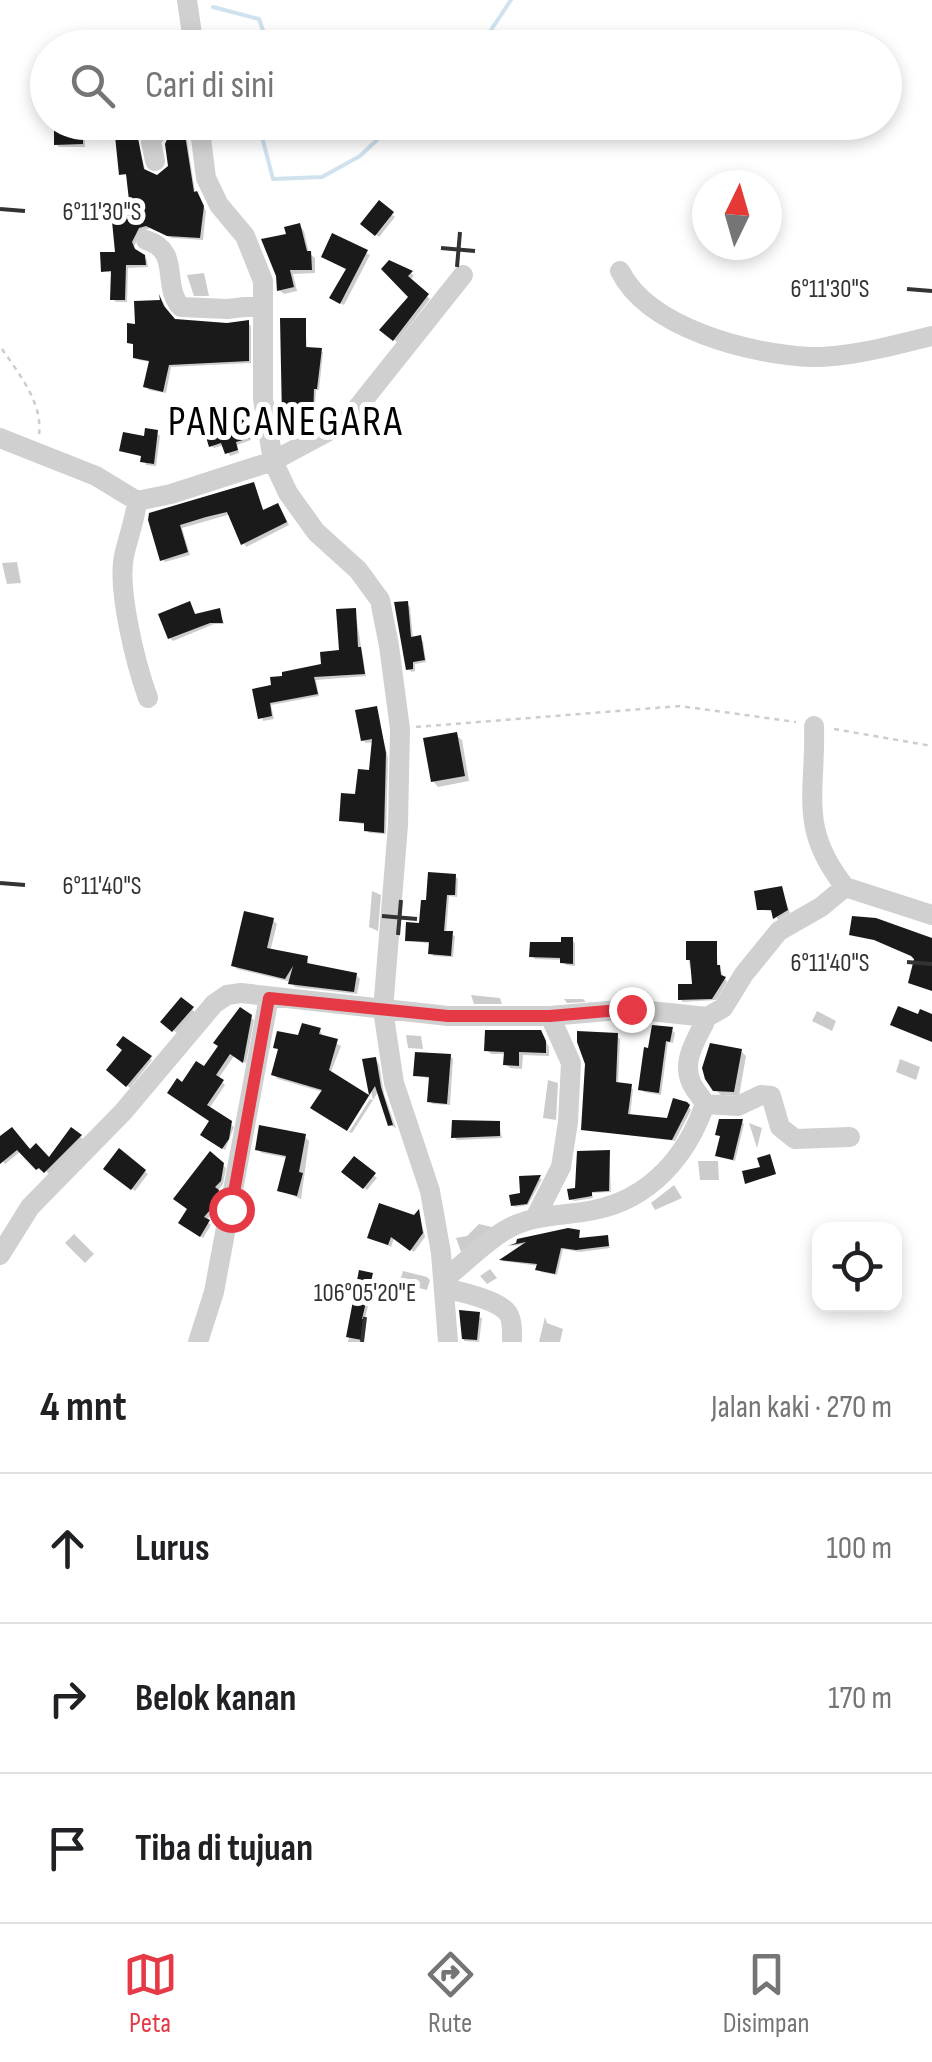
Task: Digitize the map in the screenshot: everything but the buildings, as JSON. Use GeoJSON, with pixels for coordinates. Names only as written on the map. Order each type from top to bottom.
{"type":"FeatureCollection","features":[{"type":"Feature","properties":{"kind":"street"},"geometry":{"type":"LineString","coordinates":[[187,0],[192,30]]}},
{"type":"Feature","properties":{"kind":"street"},"geometry":{"type":"LineString","coordinates":[[152,140],[156,161]]}},
{"type":"Feature","properties":{"kind":"street"},"geometry":{"type":"LineString","coordinates":[[201,140],[206,178],[220,205],[246,236],[263,280],[263,399],[273,461],[288,492],[316,532],[358,570],[380,600],[400,728],[394,902],[383,1010],[394,1083],[430,1190],[445,1284],[448,1342]]}},
{"type":"Feature","properties":{"kind":"street"},"geometry":{"type":"LineString","coordinates":[[146,240],[154,242],[168,256],[173,295],[181,306],[227,309],[263,304]]}},
{"type":"Feature","properties":{"kind":"street"},"geometry":{"type":"LineString","coordinates":[[620,271],[641,298],[687,330],[754,348],[812,357],[932,336]]}},
{"type":"Feature","properties":{"kind":"street"},"geometry":{"type":"LineString","coordinates":[[0,438],[96,476],[137,502],[273,461],[346,422],[464,274]]}},
{"type":"Feature","properties":{"kind":"street"},"geometry":{"type":"LineString","coordinates":[[137,502],[123,560],[132,640],[148,698]]}},
{"type":"Feature","properties":{"kind":"street"},"geometry":{"type":"LineString","coordinates":[[814,726],[810,809],[815,835],[830,868],[845,887],[932,915]]}},
{"type":"Feature","properties":{"kind":"street"},"geometry":{"type":"LineString","coordinates":[[845,887],[821,907],[780,931],[744,974],[723,1008],[707,1017],[689,1054],[688,1074],[692,1087],[706,1104],[738,1106],[760,1095],[771,1096],[780,1126],[794,1139],[850,1137]]}},
{"type":"Feature","properties":{"kind":"street"},"geometry":{"type":"LineString","coordinates":[[0,1255],[30,1207],[124,1112],[214,1004],[227,995],[240,992],[448,1016],[550,1016],[631,1009],[707,1017]]}},
{"type":"Feature","properties":{"kind":"street"},"geometry":{"type":"LineString","coordinates":[[198,1342],[214,1292],[269,998]]}},
{"type":"Feature","properties":{"kind":"street"},"geometry":{"type":"LineString","coordinates":[[536,1218],[561,1167],[572,1068],[550,1016]]}},
{"type":"Feature","properties":{"kind":"street"},"geometry":{"type":"LineString","coordinates":[[445,1284],[508,1228],[536,1218],[596,1210],[632,1197],[682,1155],[706,1104]]}},
{"type":"Feature","properties":{"kind":"street"},"geometry":{"type":"LineString","coordinates":[[445,1284],[504,1308],[511,1320],[512,1342]]}},
{"type":"Feature","properties":{"kind":"path"},"geometry":{"type":"LineString","coordinates":[[2,349],[34,400],[41,420],[38,451]]}},
{"type":"Feature","properties":{"kind":"path"},"geometry":{"type":"LineString","coordinates":[[400,728],[680,706],[932,746]]}},
{"type":"Feature","properties":{"kind":"waterway"},"geometry":{"type":"LineString","coordinates":[[491,30],[511,0]]}},
{"type":"Feature","properties":{"kind":"waterway"},"geometry":{"type":"LineString","coordinates":[[213,7],[259,19],[263,30]]}},
{"type":"Feature","properties":{"kind":"waterway"},"geometry":{"type":"LineString","coordinates":[[263,140],[273,179],[322,177],[360,156],[377,140]]}},
{"type":"Feature","properties":{"kind":"district","name":"PANCANEGARA"},"geometry":{"type":"Point","coordinates":[286,422]}},
{"type":"Feature","properties":{"kind":"route"},"geometry":{"type":"LineString","coordinates":[[231,1209],[269,998],[448,1016],[550,1016],[631,1009]]}}]}
